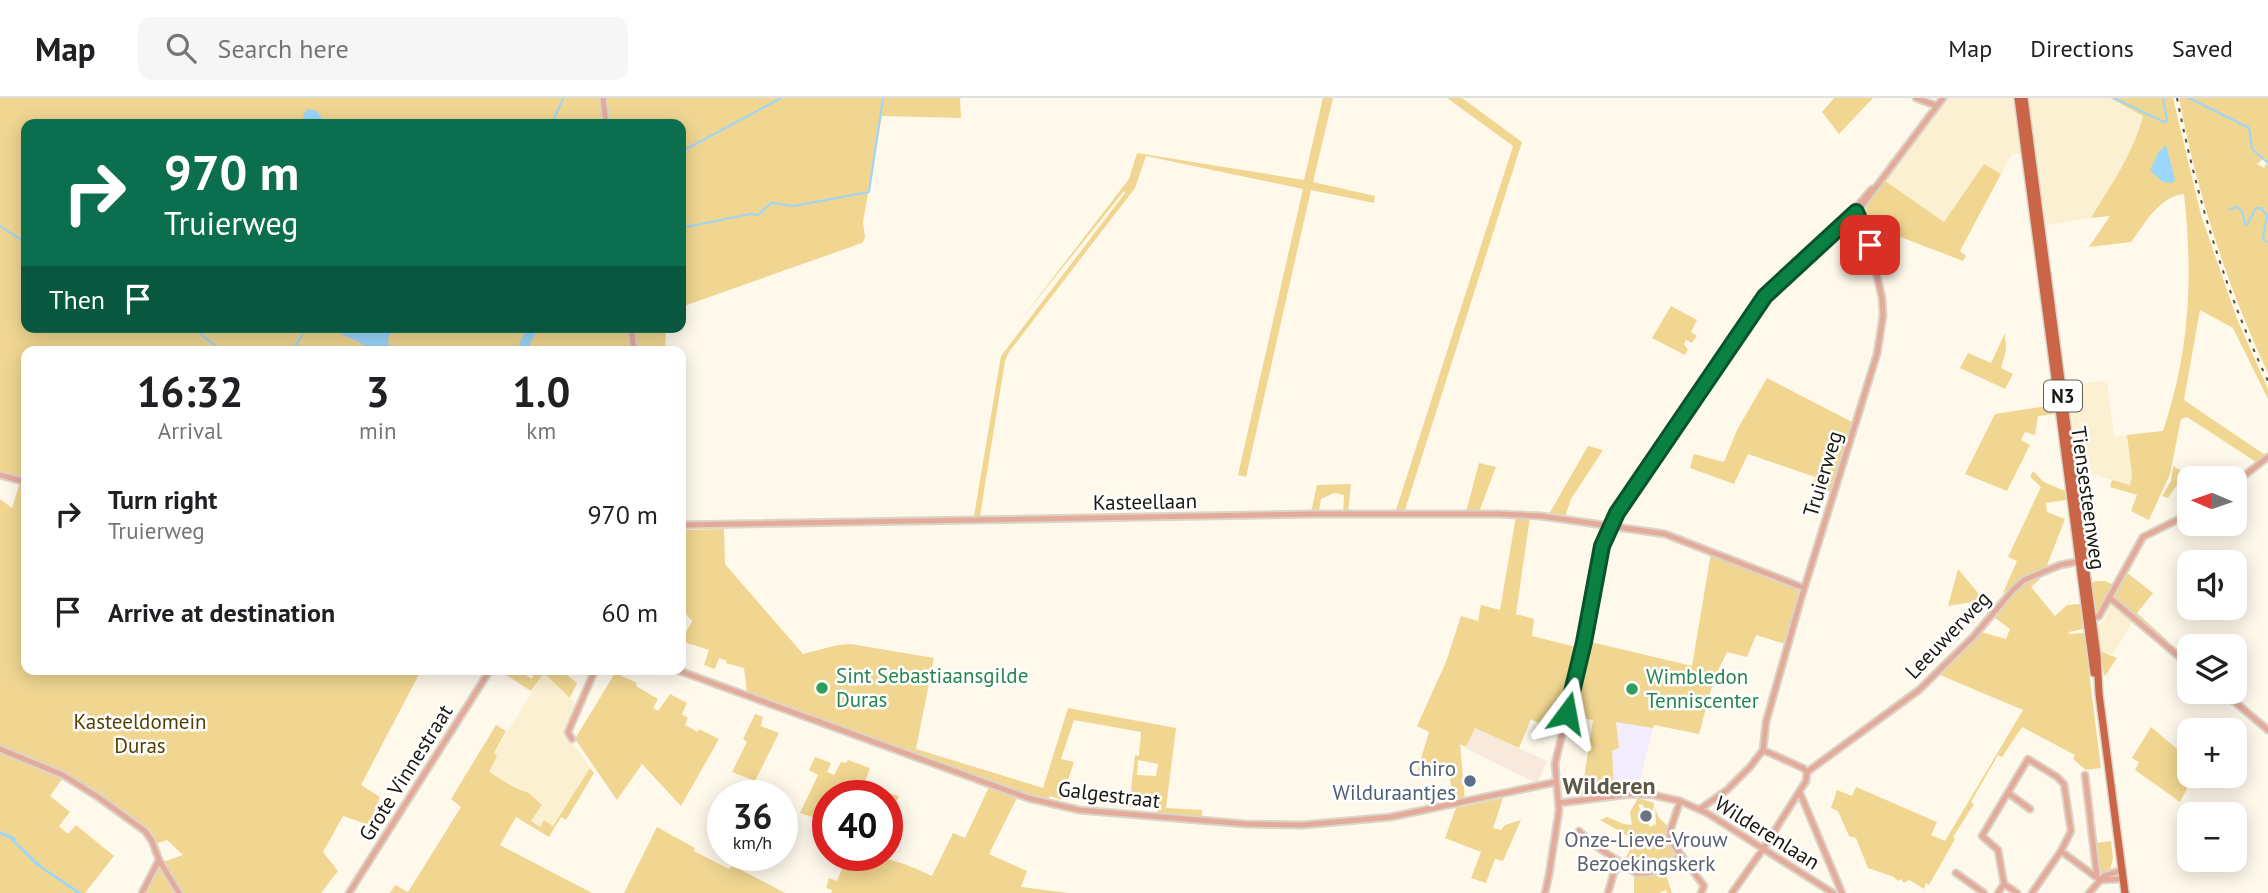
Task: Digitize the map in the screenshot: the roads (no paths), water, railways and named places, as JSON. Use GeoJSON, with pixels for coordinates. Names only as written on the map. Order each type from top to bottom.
{"type":"FeatureCollection","features":[{"type":"Feature","properties":{"kind":"main road","name":"Tiensesteenweg"},"geometry":{"type":"LineString","coordinates":[[2018,98],[2082,561]]}},
{"type":"Feature","properties":{"kind":"main road","name":"Tiensesteenweg"},"geometry":{"type":"LineString","coordinates":[[2024,98],[2125,893]]}},
{"type":"Feature","properties":{"kind":"street"},"geometry":{"type":"LineString","coordinates":[[603,98],[605,119]]}},
{"type":"Feature","properties":{"kind":"street"},"geometry":{"type":"LineString","coordinates":[[1916,98],[1937,106]]}},
{"type":"Feature","properties":{"kind":"street"},"geometry":{"type":"LineString","coordinates":[[1545,893],[1559,803],[1556,782],[1557,754],[1584,642],[1600,555],[1610,525],[1765,296],[1855,211],[1943,98]]}},
{"type":"Feature","properties":{"kind":"street","name":"Truierweg"},"geometry":{"type":"LineString","coordinates":[[1763,750],[1766,722],[1804,588],[1877,354],[1882,298],[1870,245],[1855,211]]}},
{"type":"Feature","properties":{"kind":"street"},"geometry":{"type":"LineString","coordinates":[[2247,474],[2268,457]]}},
{"type":"Feature","properties":{"kind":"street"},"geometry":{"type":"LineString","coordinates":[[0,475],[21,481]]}},
{"type":"Feature","properties":{"kind":"street","name":"Kasteellaan"},"geometry":{"type":"LineString","coordinates":[[686,526],[1498,513],[1554,517],[1642,529],[1680,539],[1804,588]]}},
{"type":"Feature","properties":{"kind":"street"},"geometry":{"type":"LineString","coordinates":[[2089,620],[2099,616],[2143,537],[2177,520]]}},
{"type":"Feature","properties":{"kind":"street","name":"Leeuwerweg"},"geometry":{"type":"LineString","coordinates":[[1807,772],[1919,690],[1964,646],[2024,580],[2060,565],[2082,561]]}},
{"type":"Feature","properties":{"kind":"street"},"geometry":{"type":"LineString","coordinates":[[2109,597],[2177,654]]}},
{"type":"Feature","properties":{"kind":"street","name":"Galgestraat"},"geometry":{"type":"LineString","coordinates":[[686,673],[1028,798],[1079,810],[1254,825],[1324,825],[1413,814],[1556,782]]}},
{"type":"Feature","properties":{"kind":"street","name":"Grote Vinnestraat"},"geometry":{"type":"LineString","coordinates":[[349,893],[487,675]]}},
{"type":"Feature","properties":{"kind":"street"},"geometry":{"type":"LineString","coordinates":[[572,739],[568,732],[593,675]]}},
{"type":"Feature","properties":{"kind":"street"},"geometry":{"type":"LineString","coordinates":[[2237,704],[2268,730]]}},
{"type":"Feature","properties":{"kind":"street"},"geometry":{"type":"LineString","coordinates":[[0,749],[63,775],[145,831],[179,893]]}},
{"type":"Feature","properties":{"kind":"street"},"geometry":{"type":"LineString","coordinates":[[1700,810],[1727,790],[1763,750],[1799,765],[1807,772],[1800,792],[1732,893]]}},
{"type":"Feature","properties":{"kind":"street"},"geometry":{"type":"LineString","coordinates":[[1998,893],[2004,884],[1998,850],[1982,836],[2028,759],[2063,781],[2071,831],[2061,851],[2032,893]]}},
{"type":"Feature","properties":{"kind":"street"},"geometry":{"type":"LineString","coordinates":[[2085,775],[2099,879]]}},
{"type":"Feature","properties":{"kind":"street"},"geometry":{"type":"LineString","coordinates":[[1800,792],[1842,893]]}},
{"type":"Feature","properties":{"kind":"street"},"geometry":{"type":"LineString","coordinates":[[2008,793],[2031,808]]}},
{"type":"Feature","properties":{"kind":"street","name":"Wilderenlaan"},"geometry":{"type":"LineString","coordinates":[[1559,803],[1631,794],[1681,801],[1700,810],[1833,893]]}},
{"type":"Feature","properties":{"kind":"street"},"geometry":{"type":"LineString","coordinates":[[1681,801],[1669,836],[1704,886],[1701,893]]}},
{"type":"Feature","properties":{"kind":"street"},"geometry":{"type":"LineString","coordinates":[[1579,831],[1633,872],[1644,874],[1660,869],[1681,856]]}},
{"type":"Feature","properties":{"kind":"street"},"geometry":{"type":"LineString","coordinates":[[2061,851],[2099,879]]}},
{"type":"Feature","properties":{"kind":"street"},"geometry":{"type":"LineString","coordinates":[[142,893],[159,860]]}},
{"type":"Feature","properties":{"kind":"street"},"geometry":{"type":"LineString","coordinates":[[1608,893],[1614,872],[1623,863]]}},
{"type":"Feature","properties":{"kind":"street"},"geometry":{"type":"LineString","coordinates":[[2089,893],[2099,879],[2112,872],[2122,874]]}},
{"type":"Feature","properties":{"kind":"street"},"geometry":{"type":"LineString","coordinates":[[1956,873],[1984,893]]}},
{"type":"Feature","properties":{"kind":"street"},"geometry":{"type":"LineString","coordinates":[[2004,884],[2017,893]]}},
{"type":"Feature","properties":{"kind":"water"},"geometry":{"type":"Polygon","coordinates":[[[307,109],[317,111],[323,119],[304,119],[307,109]]]}},
{"type":"Feature","properties":{"kind":"water"},"geometry":{"type":"Polygon","coordinates":[[[2166,145],[2175,180],[2172,183],[2163,182],[2150,171],[2158,153],[2166,145]]]}},
{"type":"Feature","properties":{"kind":"water"},"geometry":{"type":"Polygon","coordinates":[[[391,333],[388,338],[389,346],[365,346],[341,334],[391,333]]]}},
{"type":"Feature","properties":{"kind":"water"},"geometry":{"type":"Polygon","coordinates":[[[524,333],[536,333],[529,346],[519,346],[524,333]]]}},
{"type":"Feature","properties":{"kind":"water"},"geometry":{"type":"Polygon","coordinates":[[[0,831],[16,838],[15,841],[43,867],[82,893],[77,893],[36,865],[10,839],[0,834],[0,831]]]}},
{"type":"Feature","properties":{"kind":"waterway"},"geometry":{"type":"LineString","coordinates":[[554,119],[563,98]]}},
{"type":"Feature","properties":{"kind":"waterway"},"geometry":{"type":"LineString","coordinates":[[686,149],[781,98]]}},
{"type":"Feature","properties":{"kind":"waterway"},"geometry":{"type":"LineString","coordinates":[[686,227],[750,214],[758,215],[771,203],[794,206],[869,192],[883,98]]}},
{"type":"Feature","properties":{"kind":"waterway"},"geometry":{"type":"LineString","coordinates":[[2114,98],[2164,122],[2167,120],[2163,98]]}},
{"type":"Feature","properties":{"kind":"waterway"},"geometry":{"type":"LineString","coordinates":[[2189,98],[2249,128],[2252,149],[2268,163]]}},
{"type":"Feature","properties":{"kind":"waterway"},"geometry":{"type":"LineString","coordinates":[[2230,209],[2237,207],[2242,211],[2247,225],[2256,208],[2261,208],[2267,215],[2263,239],[2268,243]]}},
{"type":"Feature","properties":{"kind":"waterway"},"geometry":{"type":"LineString","coordinates":[[0,226],[21,240]]}},
{"type":"Feature","properties":{"kind":"waterway"},"geometry":{"type":"LineString","coordinates":[[199,333],[216,346]]}},
{"type":"Feature","properties":{"kind":"waterway"},"geometry":{"type":"LineString","coordinates":[[296,346],[302,335]]}},
{"type":"Feature","properties":{"kind":"railway"},"geometry":{"type":"LineString","coordinates":[[2177,98],[2213,242],[2238,312],[2268,381]]}},
{"type":"Feature","properties":{"kind":"place","name":"Sint Sebastiaansgilde Duras"},"geometry":{"type":"Point","coordinates":[822,688]}},
{"type":"Feature","properties":{"kind":"place","name":"Wimbledon Tenniscenter"},"geometry":{"type":"Point","coordinates":[1632,689]}},
{"type":"Feature","properties":{"kind":"place","name":"Chiro Wilduraantjes"},"geometry":{"type":"Point","coordinates":[1470,781]}},
{"type":"Feature","properties":{"kind":"place","name":"Onze-Lieve-Vrouw Bezoekingskerk"},"geometry":{"type":"Point","coordinates":[1646,816]}},
{"type":"Feature","properties":{"kind":"district","name":"Wilderen"},"geometry":{"type":"Point","coordinates":[1609,786]}},
{"type":"Feature","properties":{"kind":"park label","name":"Kasteeldomein Duras"},"geometry":{"type":"Point","coordinates":[140,734]}}]}
